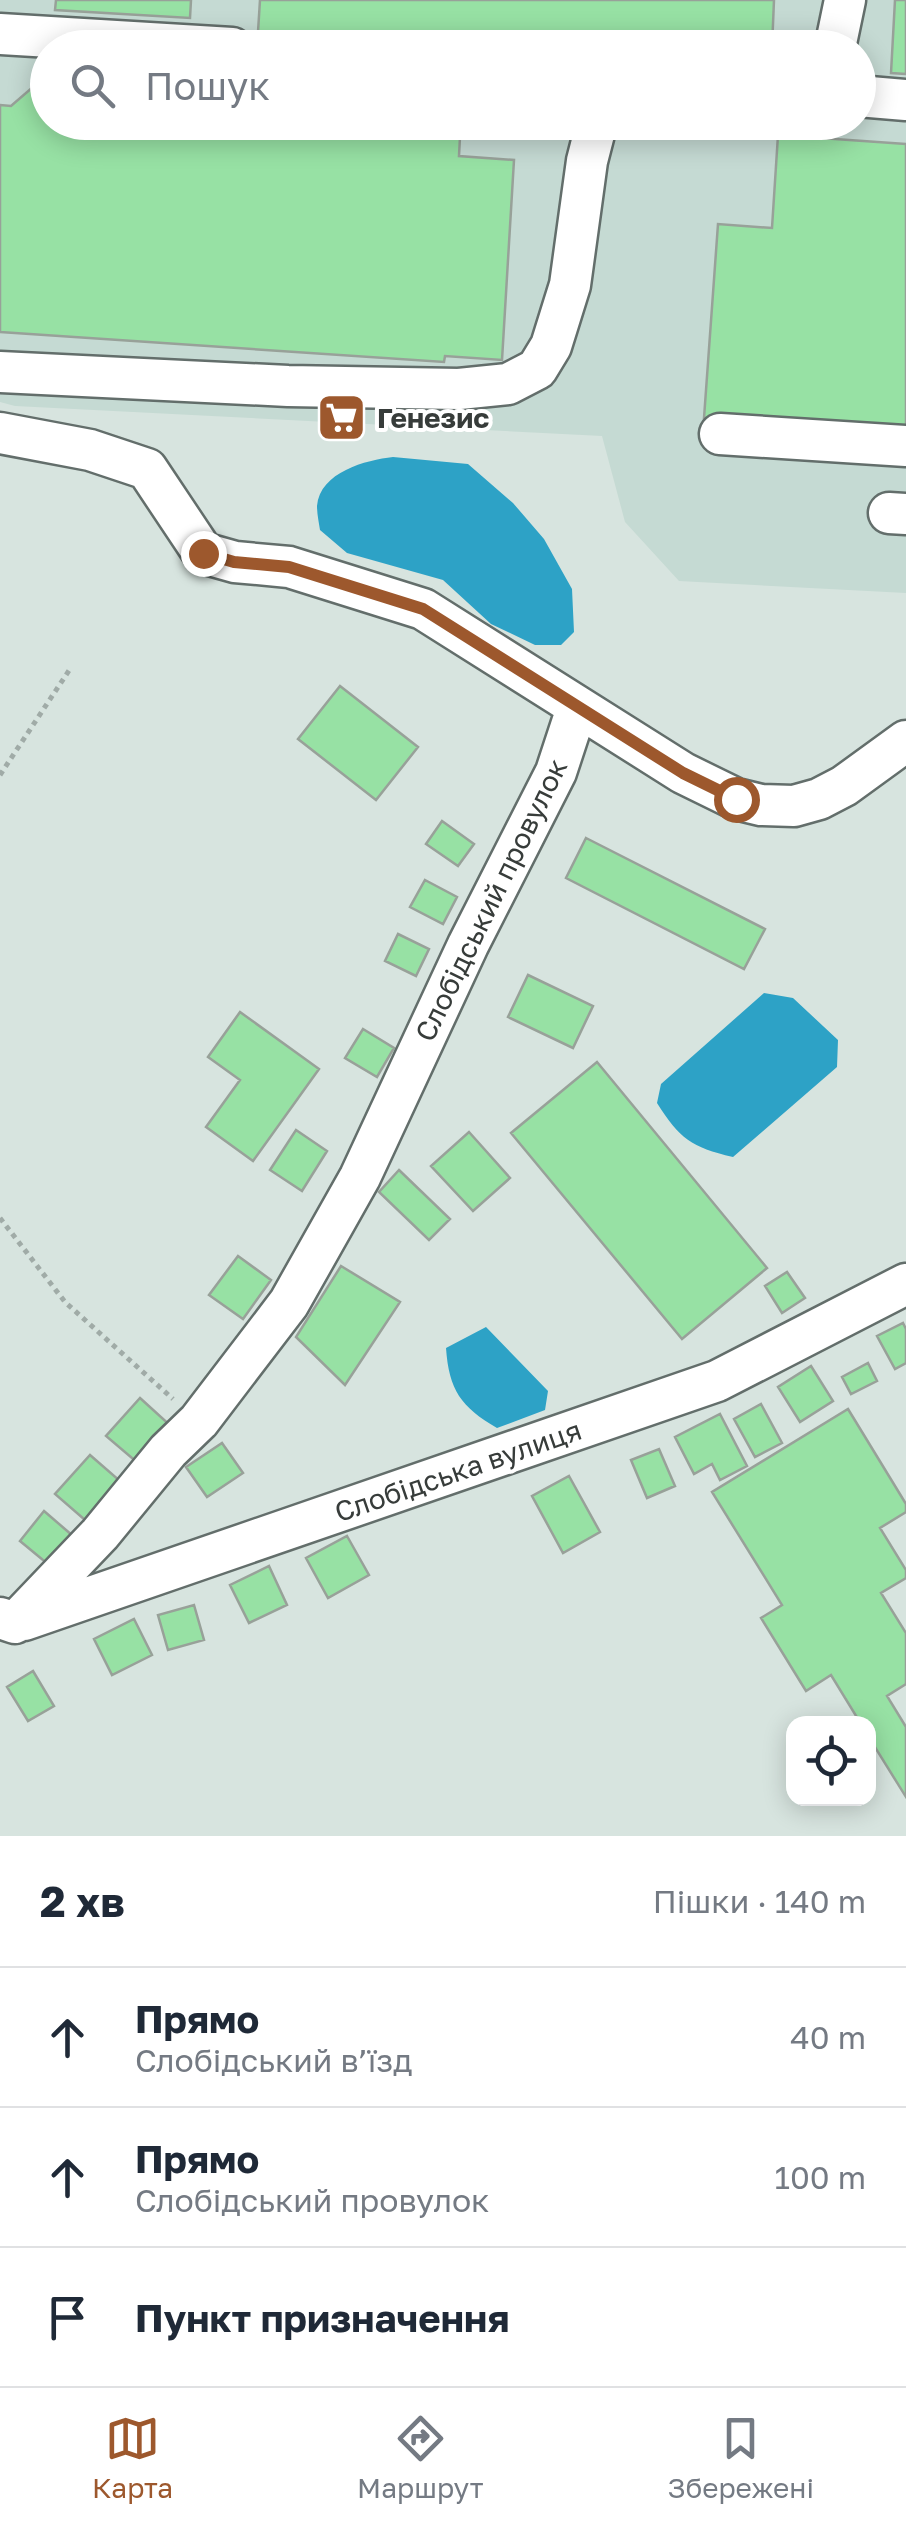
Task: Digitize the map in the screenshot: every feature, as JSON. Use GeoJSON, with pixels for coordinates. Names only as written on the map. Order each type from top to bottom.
{"type":"FeatureCollection","features":[{"type":"Feature","properties":{"kind":"street"},"geometry":{"type":"LineString","coordinates":[[839,30],[846,0]]}},
{"type":"Feature","properties":{"kind":"street"},"geometry":{"type":"LineString","coordinates":[[0,34],[30,36]]}},
{"type":"Feature","properties":{"kind":"street"},"geometry":{"type":"LineString","coordinates":[[876,98],[906,100]]}},
{"type":"Feature","properties":{"kind":"street"},"geometry":{"type":"LineString","coordinates":[[0,372],[288,386],[459,389],[508,384],[537,368],[552,346],[570,285],[593,140]]}},
{"type":"Feature","properties":{"kind":"street"},"geometry":{"type":"LineString","coordinates":[[0,433],[90,450],[147,469],[203,553],[234,562],[289,567],[423,609],[683,773],[736,799],[794,806],[819,799],[844,786],[906,740]]}},
{"type":"Feature","properties":{"kind":"street"},"geometry":{"type":"LineString","coordinates":[[720,434],[906,446]]}},
{"type":"Feature","properties":{"kind":"street","name":"Слобідський провулок"},"geometry":{"type":"LineString","coordinates":[[5,1625],[100,1534],[168,1451],[199,1421],[289,1303],[360,1177],[468,945],[556,772],[577,708]]}},
{"type":"Feature","properties":{"kind":"street","name":"Слобідська вулиця"},"geometry":{"type":"LineString","coordinates":[[5,1625],[717,1381],[906,1284]]}},
{"type":"Feature","properties":{"kind":"path"},"geometry":{"type":"LineString","coordinates":[[0,775],[70,669]]}},
{"type":"Feature","properties":{"kind":"path"},"geometry":{"type":"LineString","coordinates":[[0,1218],[65,1302],[199,1421]]}},
{"type":"Feature","properties":{"kind":"shaded area"},"geometry":{"type":"Polygon","coordinates":[[[0,0],[906,0],[906,593],[679,581],[625,522],[602,436],[15,406],[0,402],[0,0]]]}},
{"type":"Feature","properties":{"kind":"water"},"geometry":{"type":"Polygon","coordinates":[[[393,457],[468,464],[513,503],[544,539],[572,589],[574,632],[561,645],[535,645],[491,624],[443,580],[347,553],[320,530],[317,506],[326,484],[358,465],[393,457]]]}},
{"type":"Feature","properties":{"kind":"water"},"geometry":{"type":"Polygon","coordinates":[[[764,993],[793,998],[838,1040],[837,1067],[733,1157],[688,1140],[657,1103],[661,1084],[764,993]]]}},
{"type":"Feature","properties":{"kind":"water"},"geometry":{"type":"Polygon","coordinates":[[[486,1327],[548,1391],[545,1410],[497,1428],[474,1413],[459,1396],[450,1375],[446,1348],[486,1327]]]}},
{"type":"Feature","properties":{"kind":"building"},"geometry":{"type":"Polygon","coordinates":[[[56,0],[191,0],[190,18],[55,10],[56,0]]]}},
{"type":"Feature","properties":{"kind":"building"},"geometry":{"type":"Polygon","coordinates":[[[260,0],[774,0],[773,30],[258,30],[260,0]]]}},
{"type":"Feature","properties":{"kind":"building"},"geometry":{"type":"Polygon","coordinates":[[[895,0],[906,0],[906,74],[891,73],[895,0]]]}},
{"type":"Feature","properties":{"kind":"building"},"geometry":{"type":"Polygon","coordinates":[[[30,90],[30,140],[460,140],[459,156],[514,160],[502,360],[445,356],[444,362],[0,332],[0,105],[11,106],[30,90]]]}},
{"type":"Feature","properties":{"kind":"building"},"geometry":{"type":"Polygon","coordinates":[[[778,140],[906,144],[906,432],[704,418],[718,224],[772,228],[778,140]]]}},
{"type":"Feature","properties":{"kind":"building"},"geometry":{"type":"Polygon","coordinates":[[[340,686],[418,747],[376,800],[298,739],[340,686]]]}},
{"type":"Feature","properties":{"kind":"building"},"geometry":{"type":"Polygon","coordinates":[[[442,821],[474,844],[458,866],[426,844],[442,821]]]}},
{"type":"Feature","properties":{"kind":"building"},"geometry":{"type":"Polygon","coordinates":[[[586,838],[765,929],[744,969],[566,878],[586,838]]]}},
{"type":"Feature","properties":{"kind":"building"},"geometry":{"type":"Polygon","coordinates":[[[425,880],[457,897],[443,924],[410,907],[425,880]]]}},
{"type":"Feature","properties":{"kind":"building"},"geometry":{"type":"Polygon","coordinates":[[[398,934],[429,949],[416,976],[385,961],[398,934]]]}},
{"type":"Feature","properties":{"kind":"building"},"geometry":{"type":"Polygon","coordinates":[[[528,975],[593,1006],[573,1048],[508,1017],[528,975]]]}},
{"type":"Feature","properties":{"kind":"building"},"geometry":{"type":"Polygon","coordinates":[[[240,1012],[319,1069],[253,1161],[206,1127],[240,1080],[208,1057],[240,1012]]]}},
{"type":"Feature","properties":{"kind":"building"},"geometry":{"type":"Polygon","coordinates":[[[363,1029],[394,1048],[377,1077],[345,1058],[363,1029]]]}},
{"type":"Feature","properties":{"kind":"building"},"geometry":{"type":"Polygon","coordinates":[[[597,1062],[767,1268],[682,1339],[511,1133],[597,1062]]]}},
{"type":"Feature","properties":{"kind":"building"},"geometry":{"type":"Polygon","coordinates":[[[296,1130],[327,1151],[302,1191],[270,1170],[296,1130]]]}},
{"type":"Feature","properties":{"kind":"building"},"geometry":{"type":"Polygon","coordinates":[[[469,1132],[510,1178],[473,1211],[431,1166],[469,1132]]]}},
{"type":"Feature","properties":{"kind":"building"},"geometry":{"type":"Polygon","coordinates":[[[399,1170],[450,1219],[429,1240],[379,1192],[399,1170]]]}},
{"type":"Feature","properties":{"kind":"building"},"geometry":{"type":"Polygon","coordinates":[[[238,1256],[271,1280],[243,1319],[209,1295],[238,1256]]]}},
{"type":"Feature","properties":{"kind":"building"},"geometry":{"type":"Polygon","coordinates":[[[341,1266],[400,1302],[345,1385],[296,1337],[341,1266]]]}},
{"type":"Feature","properties":{"kind":"building"},"geometry":{"type":"Polygon","coordinates":[[[787,1272],[805,1298],[782,1313],[765,1286],[787,1272]]]}},
{"type":"Feature","properties":{"kind":"building"},"geometry":{"type":"Polygon","coordinates":[[[903,1323],[906,1363],[895,1369],[877,1336],[903,1323]]]}},
{"type":"Feature","properties":{"kind":"building"},"geometry":{"type":"Polygon","coordinates":[[[868,1363],[877,1381],[851,1394],[842,1377],[868,1363]]]}},
{"type":"Feature","properties":{"kind":"building"},"geometry":{"type":"Polygon","coordinates":[[[811,1366],[833,1401],[800,1422],[778,1387],[811,1366]]]}},
{"type":"Feature","properties":{"kind":"building"},"geometry":{"type":"Polygon","coordinates":[[[140,1398],[172,1427],[139,1464],[106,1436],[140,1398]]]}},
{"type":"Feature","properties":{"kind":"building"},"geometry":{"type":"Polygon","coordinates":[[[761,1404],[782,1443],[755,1457],[734,1419],[761,1404]]]}},
{"type":"Feature","properties":{"kind":"building"},"geometry":{"type":"Polygon","coordinates":[[[848,1409],[906,1504],[906,1512],[880,1528],[906,1570],[906,1578],[881,1593],[906,1633],[906,1684],[887,1696],[906,1727],[906,1797],[876,1749],[876,1716],[856,1716],[831,1675],[806,1691],[761,1618],[782,1605],[712,1492],[848,1409]]]}},
{"type":"Feature","properties":{"kind":"building"},"geometry":{"type":"Polygon","coordinates":[[[720,1414],[747,1466],[720,1480],[712,1464],[694,1474],[675,1437],[720,1414]]]}},
{"type":"Feature","properties":{"kind":"building"},"geometry":{"type":"Polygon","coordinates":[[[222,1443],[243,1473],[207,1497],[186,1467],[222,1443]]]}},
{"type":"Feature","properties":{"kind":"building"},"geometry":{"type":"Polygon","coordinates":[[[659,1449],[675,1486],[647,1498],[631,1460],[659,1449]]]}},
{"type":"Feature","properties":{"kind":"building"},"geometry":{"type":"Polygon","coordinates":[[[90,1455],[120,1481],[85,1520],[55,1494],[90,1455]]]}},
{"type":"Feature","properties":{"kind":"building"},"geometry":{"type":"Polygon","coordinates":[[[569,1476],[600,1532],[563,1553],[532,1496],[569,1476]]]}},
{"type":"Feature","properties":{"kind":"building"},"geometry":{"type":"Polygon","coordinates":[[[44,1511],[73,1536],[49,1565],[20,1541],[44,1511]]]}},
{"type":"Feature","properties":{"kind":"building"},"geometry":{"type":"Polygon","coordinates":[[[347,1536],[369,1575],[328,1598],[306,1558],[347,1536]]]}},
{"type":"Feature","properties":{"kind":"building"},"geometry":{"type":"Polygon","coordinates":[[[269,1566],[287,1605],[249,1623],[230,1585],[269,1566]]]}},
{"type":"Feature","properties":{"kind":"building"},"geometry":{"type":"Polygon","coordinates":[[[194,1605],[204,1640],[168,1650],[158,1615],[194,1605]]]}},
{"type":"Feature","properties":{"kind":"building"},"geometry":{"type":"Polygon","coordinates":[[[134,1619],[152,1655],[112,1675],[94,1639],[134,1619]]]}},
{"type":"Feature","properties":{"kind":"building"},"geometry":{"type":"Polygon","coordinates":[[[33,1671],[54,1706],[28,1721],[7,1687],[33,1671]]]}},
{"type":"Feature","properties":{"kind":"place","name":"Генезис"},"geometry":{"type":"Point","coordinates":[342,418]}},
{"type":"Feature","properties":{"kind":"route"},"geometry":{"type":"LineString","coordinates":[[203,553],[234,562],[289,567],[423,609],[683,773],[736,799]]}}]}
